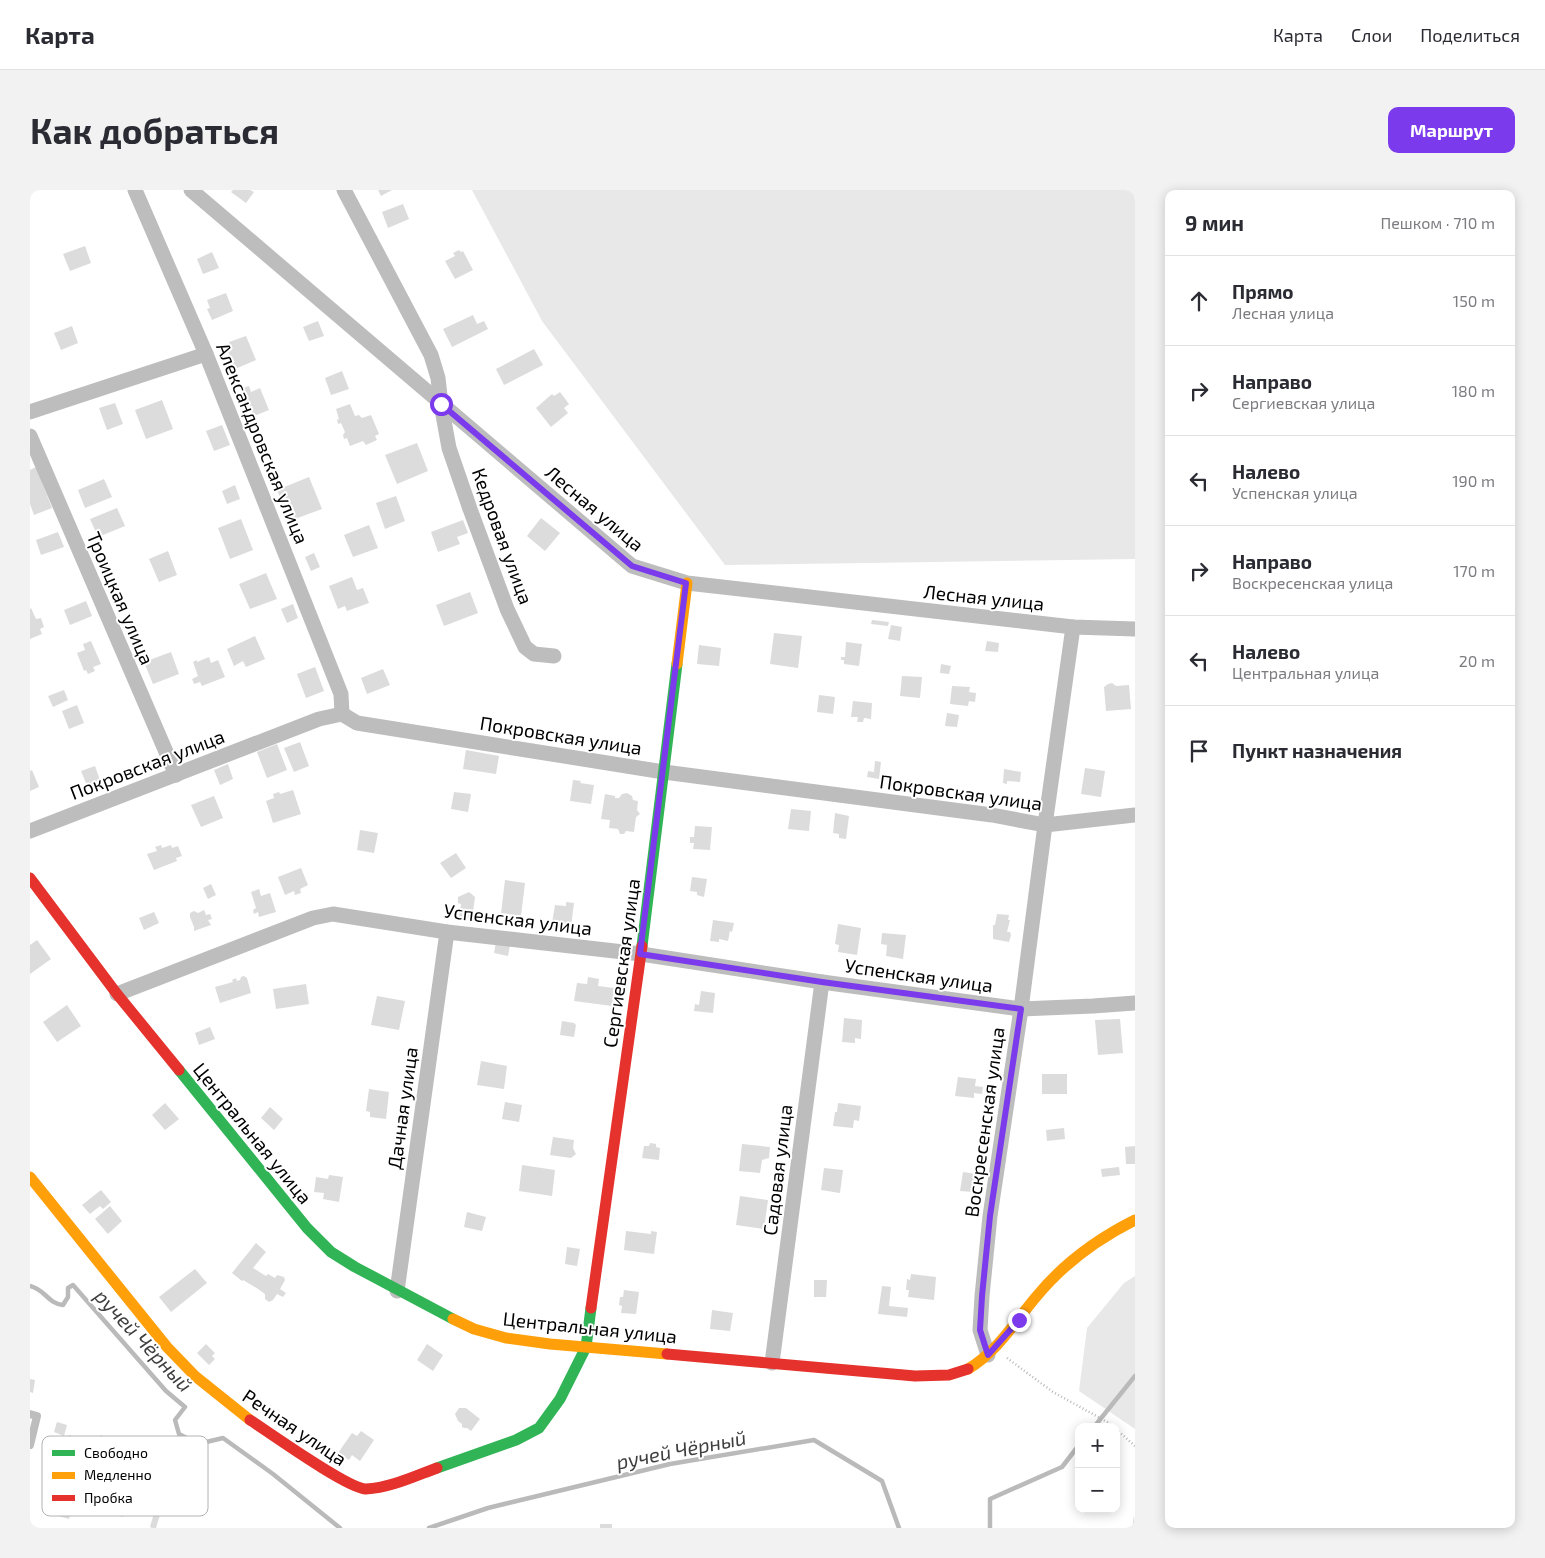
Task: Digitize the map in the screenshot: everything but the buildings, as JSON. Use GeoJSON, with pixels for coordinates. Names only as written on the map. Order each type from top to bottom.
{"type":"FeatureCollection","features":[{"type":"Feature","properties":{"kind":"street","name":"Александровская улица"},"geometry":{"type":"LineString","coordinates":[[135,190],[206,354],[341,694],[342,714]]}},
{"type":"Feature","properties":{"kind":"street","name":"Лесная улица"},"geometry":{"type":"LineString","coordinates":[[191,190],[632,566],[686,583],[1073,627],[1135,628]]}},
{"type":"Feature","properties":{"kind":"street","name":"Кедровая улица"},"geometry":{"type":"LineString","coordinates":[[344,190],[431,355],[438,378],[449,448],[507,610],[525,647],[534,654],[554,656]]}},
{"type":"Feature","properties":{"kind":"street"},"geometry":{"type":"LineString","coordinates":[[30,412],[206,354]]}},
{"type":"Feature","properties":{"kind":"street","name":"Троицкая улица"},"geometry":{"type":"LineString","coordinates":[[30,436],[176,775]]}},
{"type":"Feature","properties":{"kind":"street","name":"Сергиевская улица"},"geometry":{"type":"LineString","coordinates":[[586,1347],[664,772],[686,583]]}},
{"type":"Feature","properties":{"kind":"street","name":"Воскресенская улица"},"geometry":{"type":"LineString","coordinates":[[991,1352],[980,1330],[990,1216],[1021,1009],[1073,627]]}},
{"type":"Feature","properties":{"kind":"street","name":"Покровская улица"},"geometry":{"type":"LineString","coordinates":[[30,831],[319,719],[342,714],[357,723],[664,772],[992,815],[1045,825],[1135,814]]}},
{"type":"Feature","properties":{"kind":"street","name":"Центральная улица"},"geometry":{"type":"LineString","coordinates":[[30,878],[117,994],[307,1228],[331,1252],[398,1291],[474,1329],[506,1338],[586,1347],[915,1376],[944,1376],[969,1368],[991,1352],[1036,1297],[1078,1254],[1094,1241],[1135,1220]]}},
{"type":"Feature","properties":{"kind":"street","name":"Успенская улица"},"geometry":{"type":"LineString","coordinates":[[117,994],[304,921],[333,914],[447,932],[640,954],[822,982],[1021,1009],[1135,1003]]}},
{"type":"Feature","properties":{"kind":"street","name":"Дачная улица"},"geometry":{"type":"LineString","coordinates":[[398,1291],[447,932]]}},
{"type":"Feature","properties":{"kind":"street","name":"Садовая улица"},"geometry":{"type":"LineString","coordinates":[[772,1363],[822,982]]}},
{"type":"Feature","properties":{"kind":"street","name":"Речная улица"},"geometry":{"type":"LineString","coordinates":[[30,1177],[167,1347],[195,1376],[245,1417],[342,1480],[353,1485],[379,1488],[396,1483],[516,1440],[539,1428],[560,1399],[586,1347]]}},
{"type":"Feature","properties":{"kind":"lane"},"geometry":{"type":"LineString","coordinates":[[30,1414],[37,1416],[30,1445]]}},
{"type":"Feature","properties":{"kind":"path"},"geometry":{"type":"LineString","coordinates":[[991,1352],[1053,1392],[1110,1423]]}},
{"type":"Feature","properties":{"kind":"path"},"geometry":{"type":"LineString","coordinates":[[1120,1432],[1135,1446]]}},
{"type":"Feature","properties":{"kind":"shaded area"},"geometry":{"type":"Polygon","coordinates":[[[472,190],[1135,190],[1135,559],[725,565],[542,321],[472,190]]]}},
{"type":"Feature","properties":{"kind":"shaded area"},"geometry":{"type":"Polygon","coordinates":[[[1135,1276],[1135,1429],[1079,1391],[1087,1328],[1124,1283],[1135,1276]]]}},
{"type":"Feature","properties":{"kind":"waterway","name":"ручей Чёрный"},"geometry":{"type":"LineString","coordinates":[[30,1286],[40,1290],[53,1302],[63,1305],[68,1297],[68,1288],[73,1285],[166,1391],[185,1407],[175,1420],[179,1434],[183,1436]]}},
{"type":"Feature","properties":{"kind":"waterway","name":"ручей Чёрный"},"geometry":{"type":"LineString","coordinates":[[1097,1423],[1135,1376]]}},
{"type":"Feature","properties":{"kind":"waterway","name":"ручей Чёрный"},"geometry":{"type":"LineString","coordinates":[[208,1442],[223,1438],[273,1474],[340,1528]]}},
{"type":"Feature","properties":{"kind":"waterway","name":"ручей Чёрный"},"geometry":{"type":"LineString","coordinates":[[429,1528],[488,1508],[670,1464],[814,1440],[882,1481],[899,1528]]}},
{"type":"Feature","properties":{"kind":"waterway","name":"ручей Чёрный"},"geometry":{"type":"LineString","coordinates":[[990,1528],[990,1499],[1062,1467],[1075,1450]]}},
{"type":"Feature","properties":{"kind":"traffic: fast"},"geometry":{"type":"LineString","coordinates":[[642,946],[677,664]]}},
{"type":"Feature","properties":{"kind":"traffic: fast"},"geometry":{"type":"LineString","coordinates":[[179,1070],[307,1228],[331,1252],[355,1267],[453,1319]]}},
{"type":"Feature","properties":{"kind":"traffic: fast"},"geometry":{"type":"LineString","coordinates":[[437,1468],[516,1440],[539,1428],[560,1399],[586,1347],[591,1308]]}},
{"type":"Feature","properties":{"kind":"traffic: slow"},"geometry":{"type":"LineString","coordinates":[[677,664],[687,583]]}},
{"type":"Feature","properties":{"kind":"traffic: slow"},"geometry":{"type":"LineString","coordinates":[[30,1177],[167,1347],[195,1376],[250,1420]]}},
{"type":"Feature","properties":{"kind":"traffic: slow"},"geometry":{"type":"LineString","coordinates":[[968,1369],[979,1362],[997,1345],[1046,1285],[1069,1263],[1107,1235],[1135,1220]]}},
{"type":"Feature","properties":{"kind":"traffic: slow"},"geometry":{"type":"LineString","coordinates":[[453,1319],[474,1329],[506,1338],[550,1344],[667,1354]]}},
{"type":"Feature","properties":{"kind":"traffic: jam"},"geometry":{"type":"LineString","coordinates":[[30,878],[117,994],[179,1070]]}},
{"type":"Feature","properties":{"kind":"traffic: jam"},"geometry":{"type":"LineString","coordinates":[[591,1308],[642,946]]}},
{"type":"Feature","properties":{"kind":"traffic: jam"},"geometry":{"type":"LineString","coordinates":[[667,1354],[915,1376],[949,1375],[968,1369]]}},
{"type":"Feature","properties":{"kind":"traffic: jam"},"geometry":{"type":"LineString","coordinates":[[250,1420],[327,1471],[357,1487],[366,1489],[393,1484],[437,1468]]}},
{"type":"Feature","properties":{"kind":"route"},"geometry":{"type":"LineString","coordinates":[[441,404],[632,566],[686,583],[640,954],[822,982],[1021,1009],[990,1216],[982,1296],[980,1330],[988,1355],[1019,1320]]}}]}
